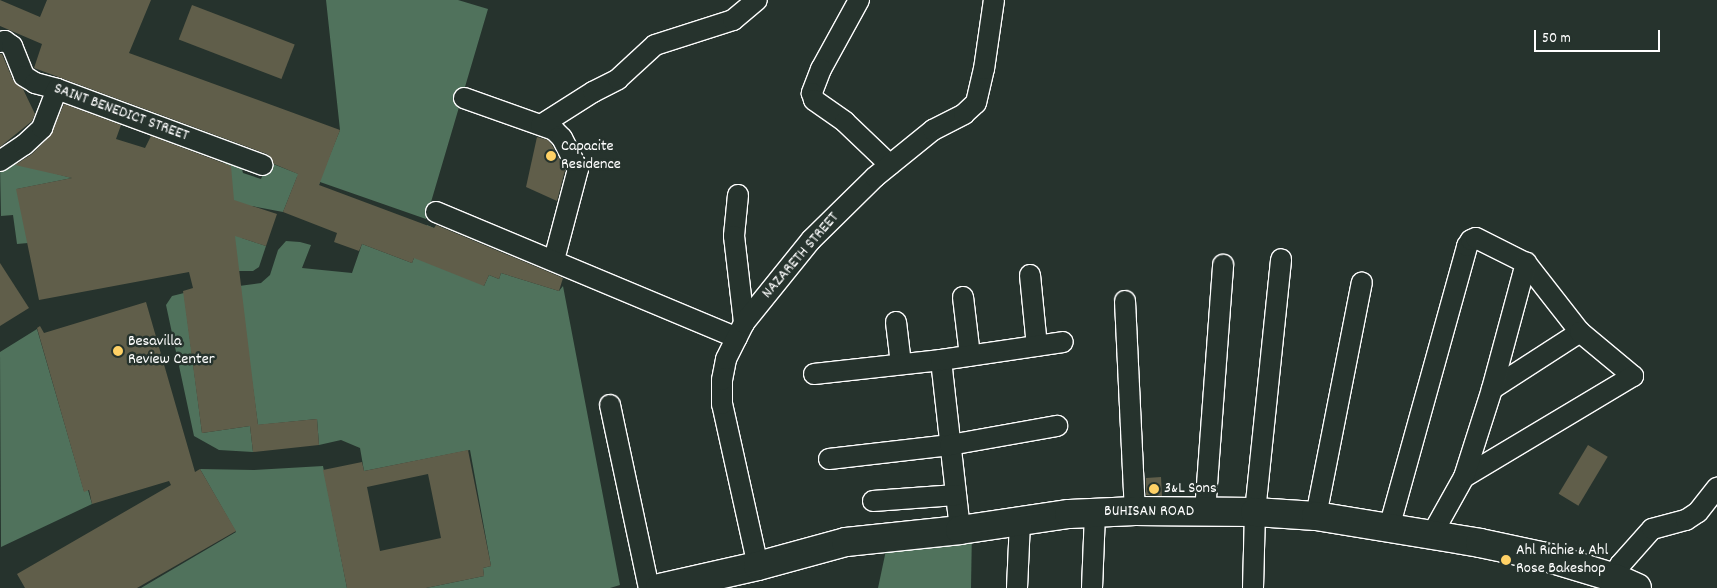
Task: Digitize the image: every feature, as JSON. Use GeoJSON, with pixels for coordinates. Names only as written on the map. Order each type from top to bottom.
{"type":"FeatureCollection","features":[{"type":"Feature","properties":{"kind":"street"},"geometry":{"type":"LineString","coordinates":[[541,126],[593,92],[618,79],[655,45],[733,20],[757,0]]}},
{"type":"Feature","properties":{"kind":"street"},"geometry":{"type":"LineString","coordinates":[[859,0],[821,70],[814,86],[814,100],[845,122],[890,165]]}},
{"type":"Feature","properties":{"kind":"street","name":"NAZARETH STREET"},"geometry":{"type":"LineString","coordinates":[[758,566],[722,404],[722,380],[726,359],[740,330],[811,240],[875,177],[933,130],[964,114],[976,103],[984,69],[994,0]]}},
{"type":"Feature","properties":{"kind":"street","name":"SAINT BENEDICT STREET"},"geometry":{"type":"LineString","coordinates":[[0,42],[5,41],[12,46],[24,76],[35,83],[57,89],[262,165]]}},
{"type":"Feature","properties":{"kind":"street"},"geometry":{"type":"LineString","coordinates":[[0,161],[24,145],[42,128],[57,89]]}},
{"type":"Feature","properties":{"kind":"street"},"geometry":{"type":"LineString","coordinates":[[464,98],[554,130],[562,138],[578,169],[554,260]]}},
{"type":"Feature","properties":{"kind":"street"},"geometry":{"type":"LineString","coordinates":[[436,212],[554,260],[740,330],[734,236],[738,195]]}},
{"type":"Feature","properties":{"kind":"street"},"geometry":{"type":"LineString","coordinates":[[1389,528],[1467,246],[1471,240],[1476,238],[1526,263],[1580,332],[1632,376],[1464,477]]}},
{"type":"Feature","properties":{"kind":"street"},"geometry":{"type":"LineString","coordinates":[[1253,588],[1255,512],[1281,259]]}},
{"type":"Feature","properties":{"kind":"street"},"geometry":{"type":"LineString","coordinates":[[1431,536],[1464,477],[1492,389],[1526,263]]}},
{"type":"Feature","properties":{"kind":"street"},"geometry":{"type":"LineString","coordinates":[[1205,512],[1223,265]]}},
{"type":"Feature","properties":{"kind":"street"},"geometry":{"type":"LineString","coordinates":[[1030,275],[1037,346]]}},
{"type":"Feature","properties":{"kind":"street"},"geometry":{"type":"LineString","coordinates":[[1316,516],[1362,282]]}},
{"type":"Feature","properties":{"kind":"street"},"geometry":{"type":"LineString","coordinates":[[963,297],[970,356]]}},
{"type":"Feature","properties":{"kind":"street"},"geometry":{"type":"LineString","coordinates":[[1124,301],[1135,511]]}},
{"type":"Feature","properties":{"kind":"street"},"geometry":{"type":"LineString","coordinates":[[896,322],[901,364]]}},
{"type":"Feature","properties":{"kind":"street"},"geometry":{"type":"LineString","coordinates":[[1492,389],[1580,332]]}},
{"type":"Feature","properties":{"kind":"street"},"geometry":{"type":"LineString","coordinates":[[814,374],[940,360],[1063,342]]}},
{"type":"Feature","properties":{"kind":"street"},"geometry":{"type":"LineString","coordinates":[[940,360],[960,530]]}},
{"type":"Feature","properties":{"kind":"street"},"geometry":{"type":"LineString","coordinates":[[610,405],[649,588]]}},
{"type":"Feature","properties":{"kind":"street"},"geometry":{"type":"LineString","coordinates":[[829,459],[950,445],[1057,426]]}},
{"type":"Feature","properties":{"kind":"street"},"geometry":{"type":"LineString","coordinates":[[1626,583],[1620,565],[1652,529],[1686,520],[1698,512],[1717,488]]}},
{"type":"Feature","properties":{"kind":"street"},"geometry":{"type":"LineString","coordinates":[[873,501],[956,495]]}},
{"type":"Feature","properties":{"kind":"street","name":"BUHISAN ROAD"},"geometry":{"type":"LineString","coordinates":[[660,588],[758,566],[846,542],[960,530],[1069,514],[1135,511],[1255,512],[1316,516],[1480,543],[1546,557],[1626,583]]}},
{"type":"Feature","properties":{"kind":"street"},"geometry":{"type":"LineString","coordinates":[[1092,588],[1095,513]]}},
{"type":"Feature","properties":{"kind":"street"},"geometry":{"type":"LineString","coordinates":[[1017,588],[1020,521]]}},
{"type":"Feature","properties":{"kind":"green space"},"geometry":{"type":"Polygon","coordinates":[[[326,0],[458,0],[488,9],[426,219],[320,182],[319,185],[297,177],[283,212],[252,206],[242,238],[266,246],[259,267],[253,271],[239,271],[187,185],[229,161],[241,166],[243,173],[261,179],[268,162],[319,182],[340,130],[326,0]]]}},
{"type":"Feature","properties":{"kind":"green space"},"geometry":{"type":"Polygon","coordinates":[[[4,160],[72,178],[17,189],[28,243],[17,244],[13,215],[1,216],[0,165],[4,160]]]}},
{"type":"Feature","properties":{"kind":"green space"},"geometry":{"type":"Polygon","coordinates":[[[427,225],[434,228],[484,286],[489,275],[499,279],[501,273],[559,291],[563,286],[620,585],[610,588],[426,588],[484,576],[483,568],[491,566],[470,450],[364,471],[360,448],[341,440],[319,445],[317,419],[258,425],[239,286],[261,283],[270,275],[278,250],[286,241],[311,245],[302,268],[352,273],[362,244],[412,263],[427,225]]]}},
{"type":"Feature","properties":{"kind":"green space"},"geometry":{"type":"Polygon","coordinates":[[[184,293],[202,433],[250,426],[253,452],[219,450],[194,436],[166,305],[172,296],[184,293]]]}},
{"type":"Feature","properties":{"kind":"green space"},"geometry":{"type":"Polygon","coordinates":[[[37,329],[84,491],[88,490],[92,504],[1,547],[0,352],[37,329]]]}},
{"type":"Feature","properties":{"kind":"green space"},"geometry":{"type":"Polygon","coordinates":[[[323,466],[347,588],[141,588],[236,532],[200,469],[254,470],[323,466]]]}},
{"type":"Feature","properties":{"kind":"green space"},"geometry":{"type":"Polygon","coordinates":[[[972,528],[971,588],[878,588],[889,536],[972,528]]]}},
{"type":"Feature","properties":{"kind":"building"},"geometry":{"type":"Polygon","coordinates":[[[0,0],[40,17],[47,0],[151,0],[129,53],[340,130],[319,185],[434,228],[436,225],[563,278],[559,291],[501,273],[499,279],[489,275],[484,286],[414,258],[412,263],[362,244],[359,251],[334,242],[337,233],[283,212],[298,174],[274,164],[267,154],[34,68],[42,44],[0,26],[0,0]]]}},
{"type":"Feature","properties":{"kind":"building"},"geometry":{"type":"Polygon","coordinates":[[[192,5],[295,44],[281,79],[179,40],[192,5]]]}},
{"type":"Feature","properties":{"kind":"building"},"geometry":{"type":"Polygon","coordinates":[[[0,54],[2,54],[13,80],[23,89],[35,114],[32,121],[0,147],[0,54]]]}},
{"type":"Feature","properties":{"kind":"building"},"geometry":{"type":"Polygon","coordinates":[[[64,104],[121,125],[116,139],[145,148],[151,136],[231,166],[234,200],[277,214],[266,246],[235,236],[258,425],[317,419],[319,445],[253,452],[250,426],[202,433],[183,291],[193,288],[189,272],[39,300],[16,189],[72,178],[15,165],[32,154],[50,136],[64,104]]]}},
{"type":"Feature","properties":{"kind":"building","name":"Capacite Residence"},"geometry":{"type":"Polygon","coordinates":[[[537,137],[548,140],[565,170],[557,201],[526,187],[537,137]]]}},
{"type":"Feature","properties":{"kind":"building"},"geometry":{"type":"Polygon","coordinates":[[[0,263],[29,308],[0,326],[0,263]]]}},
{"type":"Feature","properties":{"kind":"building"},"geometry":{"type":"Polygon","coordinates":[[[146,302],[195,472],[200,469],[236,531],[137,588],[25,588],[17,574],[171,485],[169,481],[92,504],[89,490],[84,492],[37,328],[40,326],[44,333],[146,302]]]}},
{"type":"Feature","properties":{"kind":"building"},"geometry":{"type":"Polygon","coordinates":[[[1588,445],[1608,457],[1578,506],[1559,494],[1588,445]]]}},
{"type":"Feature","properties":{"kind":"building"},"geometry":{"type":"Polygon","coordinates":[[[468,450],[491,566],[483,568],[484,576],[426,588],[347,588],[323,470],[362,462],[364,471],[468,450]],[[428,474],[367,487],[380,551],[441,538],[428,474]]]}},
{"type":"Feature","properties":{"kind":"building","name":"3&L Sons"},"geometry":{"type":"Polygon","coordinates":[[[1161,477],[1162,496],[1146,495],[1146,478],[1161,477]]]}},
{"type":"Feature","properties":{"kind":"place","name":"Capacite Residence"},"geometry":{"type":"Point","coordinates":[551,156]}},
{"type":"Feature","properties":{"kind":"place","name":"Besavilla Review Center"},"geometry":{"type":"Point","coordinates":[118,351]}},
{"type":"Feature","properties":{"kind":"place","name":"3&L Sons"},"geometry":{"type":"Point","coordinates":[1154,489]}},
{"type":"Feature","properties":{"kind":"place","name":"Ahl Richie & Ahl Rose Bakeshop"},"geometry":{"type":"Point","coordinates":[1506,560]}}]}
